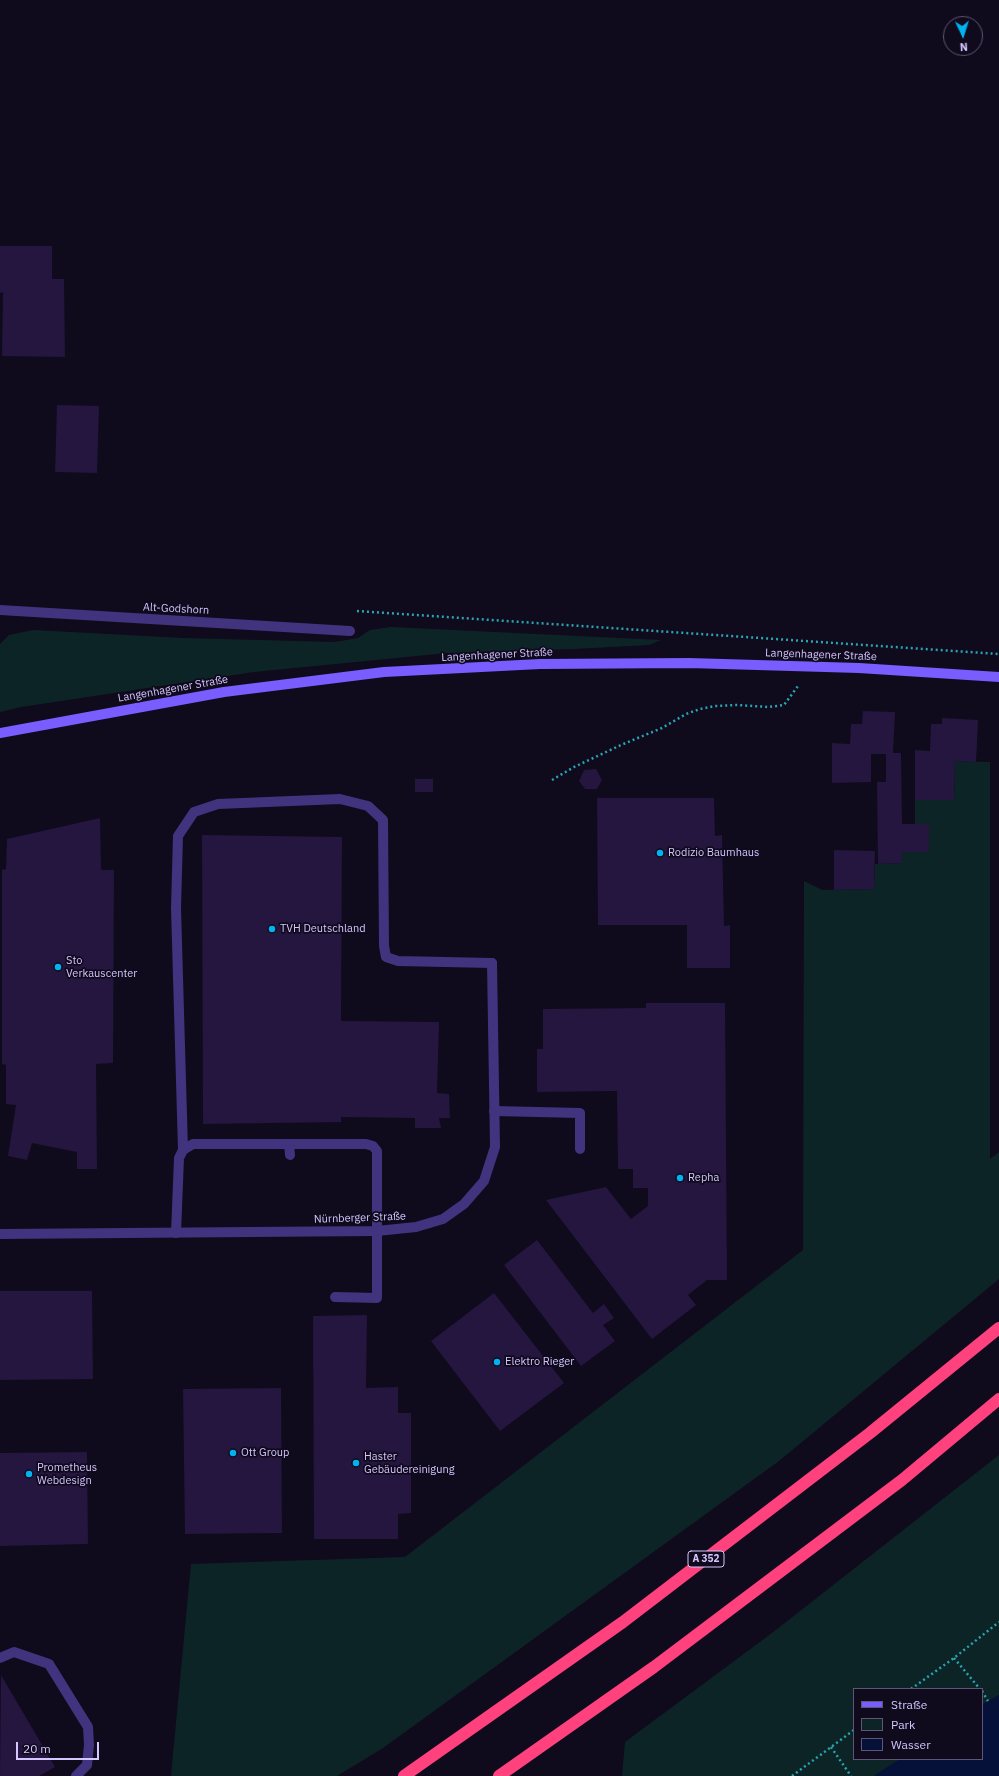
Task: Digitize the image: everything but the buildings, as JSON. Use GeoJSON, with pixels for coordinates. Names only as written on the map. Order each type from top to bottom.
{"type":"FeatureCollection","features":[{"type":"Feature","properties":{"kind":"highway","name":"A 352"},"geometry":{"type":"LineString","coordinates":[[404,1776],[629,1617],[870,1433],[999,1328]]}},
{"type":"Feature","properties":{"kind":"highway"},"geometry":{"type":"LineString","coordinates":[[499,1776],[686,1643],[902,1480],[999,1399]]}},
{"type":"Feature","properties":{"kind":"main road","name":"Langenhagener Straße"},"geometry":{"type":"LineString","coordinates":[[0,733],[224,692],[384,672],[540,664],[689,663],[803,666],[999,677]]}},
{"type":"Feature","properties":{"kind":"street","name":"Alt-Godshorn"},"geometry":{"type":"LineString","coordinates":[[0,610],[350,631]]}},
{"type":"Feature","properties":{"kind":"street","name":"Nürnberger Straße"},"geometry":{"type":"LineString","coordinates":[[0,1234],[377,1231],[416,1227],[443,1219],[464,1204],[484,1181],[495,1147],[492,963],[398,961],[386,957],[384,946],[383,820],[368,806],[340,799],[285,800],[218,804],[194,812],[178,836],[176,908],[183,1150]]}},
{"type":"Feature","properties":{"kind":"street"},"geometry":{"type":"LineString","coordinates":[[494,1111],[580,1113],[580,1149]]}},
{"type":"Feature","properties":{"kind":"street"},"geometry":{"type":"LineString","coordinates":[[176,1233],[180,1158],[183,1150],[193,1144],[366,1144],[373,1146],[377,1151],[377,1298],[335,1297]]}},
{"type":"Feature","properties":{"kind":"street"},"geometry":{"type":"LineString","coordinates":[[289,1144],[290,1155]]}},
{"type":"Feature","properties":{"kind":"street"},"geometry":{"type":"LineString","coordinates":[[0,1658],[14,1652],[49,1664],[88,1727],[89,1745],[87,1766],[76,1776]]}},
{"type":"Feature","properties":{"kind":"path"},"geometry":{"type":"LineString","coordinates":[[351,611],[999,654]]}},
{"type":"Feature","properties":{"kind":"path"},"geometry":{"type":"LineString","coordinates":[[552,780],[621,745],[662,728],[686,714],[700,709],[715,706],[743,705],[769,707],[784,704],[798,686],[803,666]]}},
{"type":"Feature","properties":{"kind":"path"},"geometry":{"type":"LineString","coordinates":[[912,1688],[954,1658],[999,1622]]}},
{"type":"Feature","properties":{"kind":"path"},"geometry":{"type":"LineString","coordinates":[[954,1658],[979,1688]]}},
{"type":"Feature","properties":{"kind":"path"},"geometry":{"type":"LineString","coordinates":[[983,1693],[988,1701]]}},
{"type":"Feature","properties":{"kind":"path"},"geometry":{"type":"LineString","coordinates":[[792,1776],[853,1731]]}},
{"type":"Feature","properties":{"kind":"path"},"geometry":{"type":"LineString","coordinates":[[831,1747],[851,1776]]}},
{"type":"Feature","properties":{"kind":"green space"},"geometry":{"type":"Polygon","coordinates":[[[391,627],[661,640],[649,645],[447,653],[254,672],[21,707],[0,712],[0,644],[9,635],[33,630],[183,638],[335,642],[358,638],[370,630],[391,627]]]}},
{"type":"Feature","properties":{"kind":"green space"},"geometry":{"type":"Polygon","coordinates":[[[955,761],[990,762],[990,1159],[999,1152],[999,1279],[779,1461],[383,1748],[337,1776],[171,1776],[191,1564],[405,1557],[803,1250],[804,881],[822,890],[874,889],[875,864],[902,863],[902,852],[929,851],[915,824],[915,800],[954,800],[955,761]]]}},
{"type":"Feature","properties":{"kind":"green space"},"geometry":{"type":"Polygon","coordinates":[[[999,1455],[999,1695],[983,1704],[983,1688],[853,1688],[853,1760],[898,1760],[874,1776],[622,1776],[625,1742],[772,1633],[999,1455]]]}},
{"type":"Feature","properties":{"kind":"water"},"geometry":{"type":"Polygon","coordinates":[[[999,1695],[999,1776],[874,1776],[898,1760],[983,1760],[983,1704],[999,1695]]]}},
{"type":"Feature","properties":{"kind":"place","name":"Rodizio Baumhaus"},"geometry":{"type":"Point","coordinates":[660,853]}},
{"type":"Feature","properties":{"kind":"place","name":"TVH Deutschland"},"geometry":{"type":"Point","coordinates":[272,929]}},
{"type":"Feature","properties":{"kind":"place","name":"Sto Verkauscenter"},"geometry":{"type":"Point","coordinates":[58,967]}},
{"type":"Feature","properties":{"kind":"place","name":"Repha"},"geometry":{"type":"Point","coordinates":[680,1178]}},
{"type":"Feature","properties":{"kind":"place","name":"Elektro Rieger"},"geometry":{"type":"Point","coordinates":[497,1362]}},
{"type":"Feature","properties":{"kind":"place","name":"Ott Group"},"geometry":{"type":"Point","coordinates":[233,1453]}},
{"type":"Feature","properties":{"kind":"place","name":"Haster Gebäudereinigung"},"geometry":{"type":"Point","coordinates":[356,1463]}},
{"type":"Feature","properties":{"kind":"place","name":"Prometheus Webdesign"},"geometry":{"type":"Point","coordinates":[29,1474]}}]}
